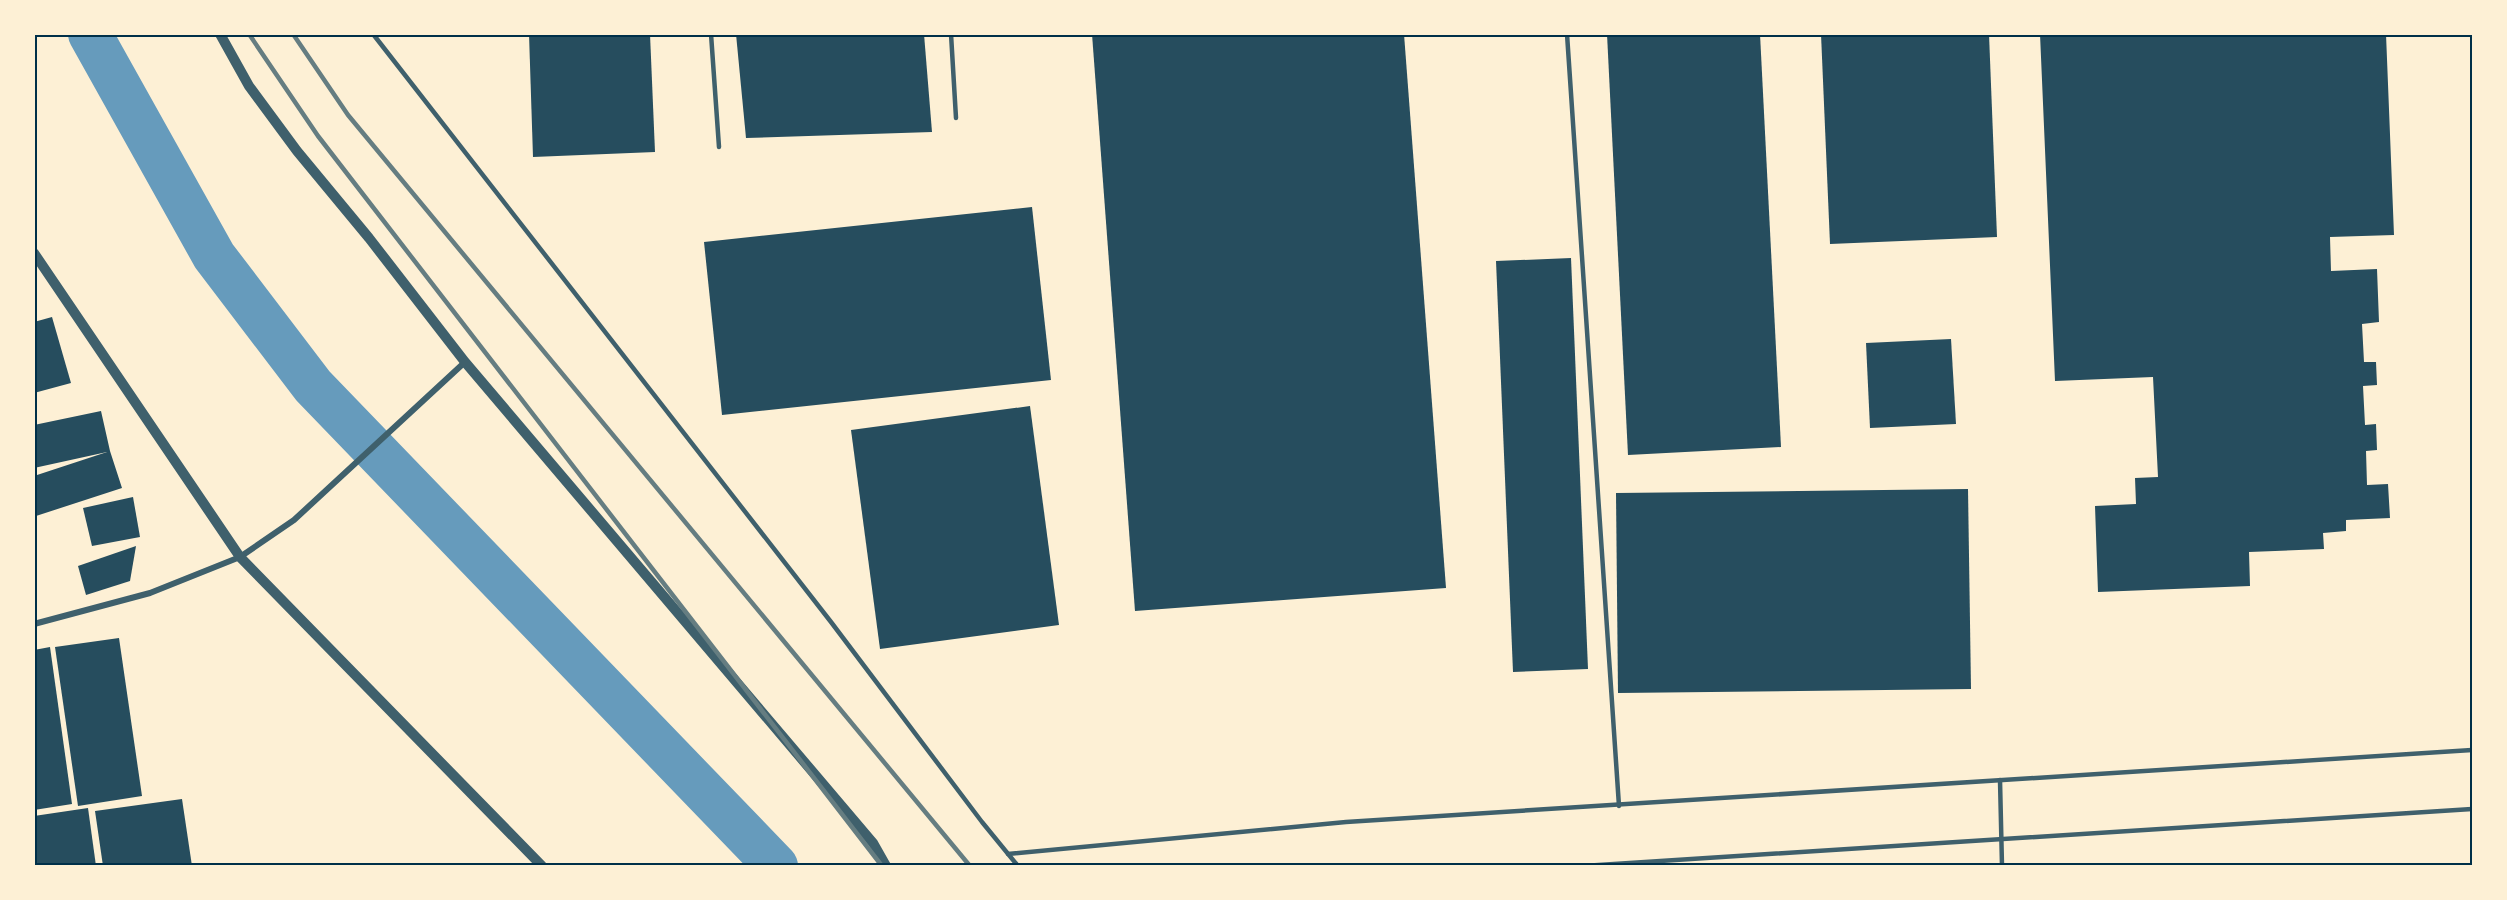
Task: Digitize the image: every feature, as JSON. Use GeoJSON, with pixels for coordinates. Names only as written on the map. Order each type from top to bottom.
{"type":"FeatureCollection","features":[{"type":"Feature","properties":{"kind":"street"},"geometry":{"type":"LineString","coordinates":[[220,34],[249,86],[290,141],[465,362],[873,843],[886,866]]}},
{"type":"Feature","properties":{"kind":"street"},"geometry":{"type":"LineString","coordinates":[[34,253],[240,557],[542,866]]}},
{"type":"Feature","properties":{"kind":"street"},"geometry":{"type":"LineString","coordinates":[[34,624],[150,593],[240,557],[294,520],[465,362]]}},
{"type":"Feature","properties":{"kind":"lane"},"geometry":{"type":"LineString","coordinates":[[373,34],[1018,866]]}},
{"type":"Feature","properties":{"kind":"lane"},"geometry":{"type":"LineString","coordinates":[[711,34],[719,147]]}},
{"type":"Feature","properties":{"kind":"lane"},"geometry":{"type":"LineString","coordinates":[[951,34],[956,118]]}},
{"type":"Feature","properties":{"kind":"lane"},"geometry":{"type":"LineString","coordinates":[[1567,34],[1619,806]]}},
{"type":"Feature","properties":{"kind":"lane"},"geometry":{"type":"LineString","coordinates":[[1008,854],[1346,822],[2472,750]]}},
{"type":"Feature","properties":{"kind":"lane"},"geometry":{"type":"LineString","coordinates":[[2000,780],[2002,866]]}},
{"type":"Feature","properties":{"kind":"lane"},"geometry":{"type":"LineString","coordinates":[[1583,866],[2472,809]]}},
{"type":"Feature","properties":{"kind":"building"},"geometry":{"type":"Polygon","coordinates":[[[529,34],[650,34],[655,152],[533,157],[529,34]]]}},
{"type":"Feature","properties":{"kind":"building"},"geometry":{"type":"Polygon","coordinates":[[[736,34],[924,34],[932,132],[746,138],[736,34]]]}},
{"type":"Feature","properties":{"kind":"building"},"geometry":{"type":"Polygon","coordinates":[[[1092,34],[1404,34],[1446,588],[1135,611],[1092,34]]]}},
{"type":"Feature","properties":{"kind":"building"},"geometry":{"type":"Polygon","coordinates":[[[1607,34],[1760,34],[1781,447],[1628,455],[1607,34]]]}},
{"type":"Feature","properties":{"kind":"building"},"geometry":{"type":"Polygon","coordinates":[[[1821,34],[1989,34],[1997,237],[1830,244],[1821,34]]]}},
{"type":"Feature","properties":{"kind":"building"},"geometry":{"type":"Polygon","coordinates":[[[2040,34],[2386,34],[2394,235],[2330,237],[2331,271],[2377,269],[2379,322],[2362,324],[2364,362],[2376,362],[2377,385],[2363,386],[2365,425],[2376,424],[2377,450],[2366,451],[2367,485],[2388,484],[2390,518],[2346,520],[2346,531],[2323,533],[2324,549],[2249,552],[2250,586],[2098,592],[2095,506],[2136,504],[2135,478],[2158,477],[2153,377],[2055,381],[2040,34]]]}},
{"type":"Feature","properties":{"kind":"building"},"geometry":{"type":"Polygon","coordinates":[[[1032,207],[1051,380],[722,415],[704,242],[1032,207]]]}},
{"type":"Feature","properties":{"kind":"building"},"geometry":{"type":"Polygon","coordinates":[[[1571,258],[1588,669],[1513,672],[1496,261],[1571,258]]]}},
{"type":"Feature","properties":{"kind":"building"},"geometry":{"type":"Polygon","coordinates":[[[52,317],[71,383],[34,393],[34,322],[52,317]]]}},
{"type":"Feature","properties":{"kind":"building"},"geometry":{"type":"Polygon","coordinates":[[[1951,339],[1956,424],[1870,428],[1866,343],[1951,339]]]}},
{"type":"Feature","properties":{"kind":"building"},"geometry":{"type":"Polygon","coordinates":[[[1030,406],[1059,625],[880,649],[851,430],[1030,406]]]}},
{"type":"Feature","properties":{"kind":"building"},"geometry":{"type":"Polygon","coordinates":[[[101,411],[110,451],[122,488],[36,516],[34,476],[107,452],[34,468],[34,425],[101,411]]]}},
{"type":"Feature","properties":{"kind":"building"},"geometry":{"type":"Polygon","coordinates":[[[1968,489],[1971,689],[1618,693],[1616,493],[1968,489]]]}},
{"type":"Feature","properties":{"kind":"building"},"geometry":{"type":"Polygon","coordinates":[[[133,497],[140,537],[92,546],[83,508],[133,497]]]}},
{"type":"Feature","properties":{"kind":"building"},"geometry":{"type":"Polygon","coordinates":[[[136,546],[130,581],[86,595],[78,566],[136,546]]]}},
{"type":"Feature","properties":{"kind":"building"},"geometry":{"type":"Polygon","coordinates":[[[119,638],[142,796],[78,806],[55,647],[119,638]]]}},
{"type":"Feature","properties":{"kind":"building"},"geometry":{"type":"Polygon","coordinates":[[[50,647],[72,804],[34,810],[34,650],[50,647]]]}},
{"type":"Feature","properties":{"kind":"building"},"geometry":{"type":"Polygon","coordinates":[[[182,799],[192,866],[103,866],[95,811],[182,799]]]}},
{"type":"Feature","properties":{"kind":"building"},"geometry":{"type":"Polygon","coordinates":[[[88,808],[96,866],[34,866],[34,816],[88,808]]]}},
{"type":"Feature","properties":{"kind":"waterway"},"geometry":{"type":"LineString","coordinates":[[90,34],[214,256],[313,386],[776,866]]}},
{"type":"Feature","properties":{"kind":"railway"},"geometry":{"type":"LineString","coordinates":[[249,34],[318,136],[882,866]]}},
{"type":"Feature","properties":{"kind":"railway"},"geometry":{"type":"LineString","coordinates":[[293,34],[348,115],[970,866]]}}]}
